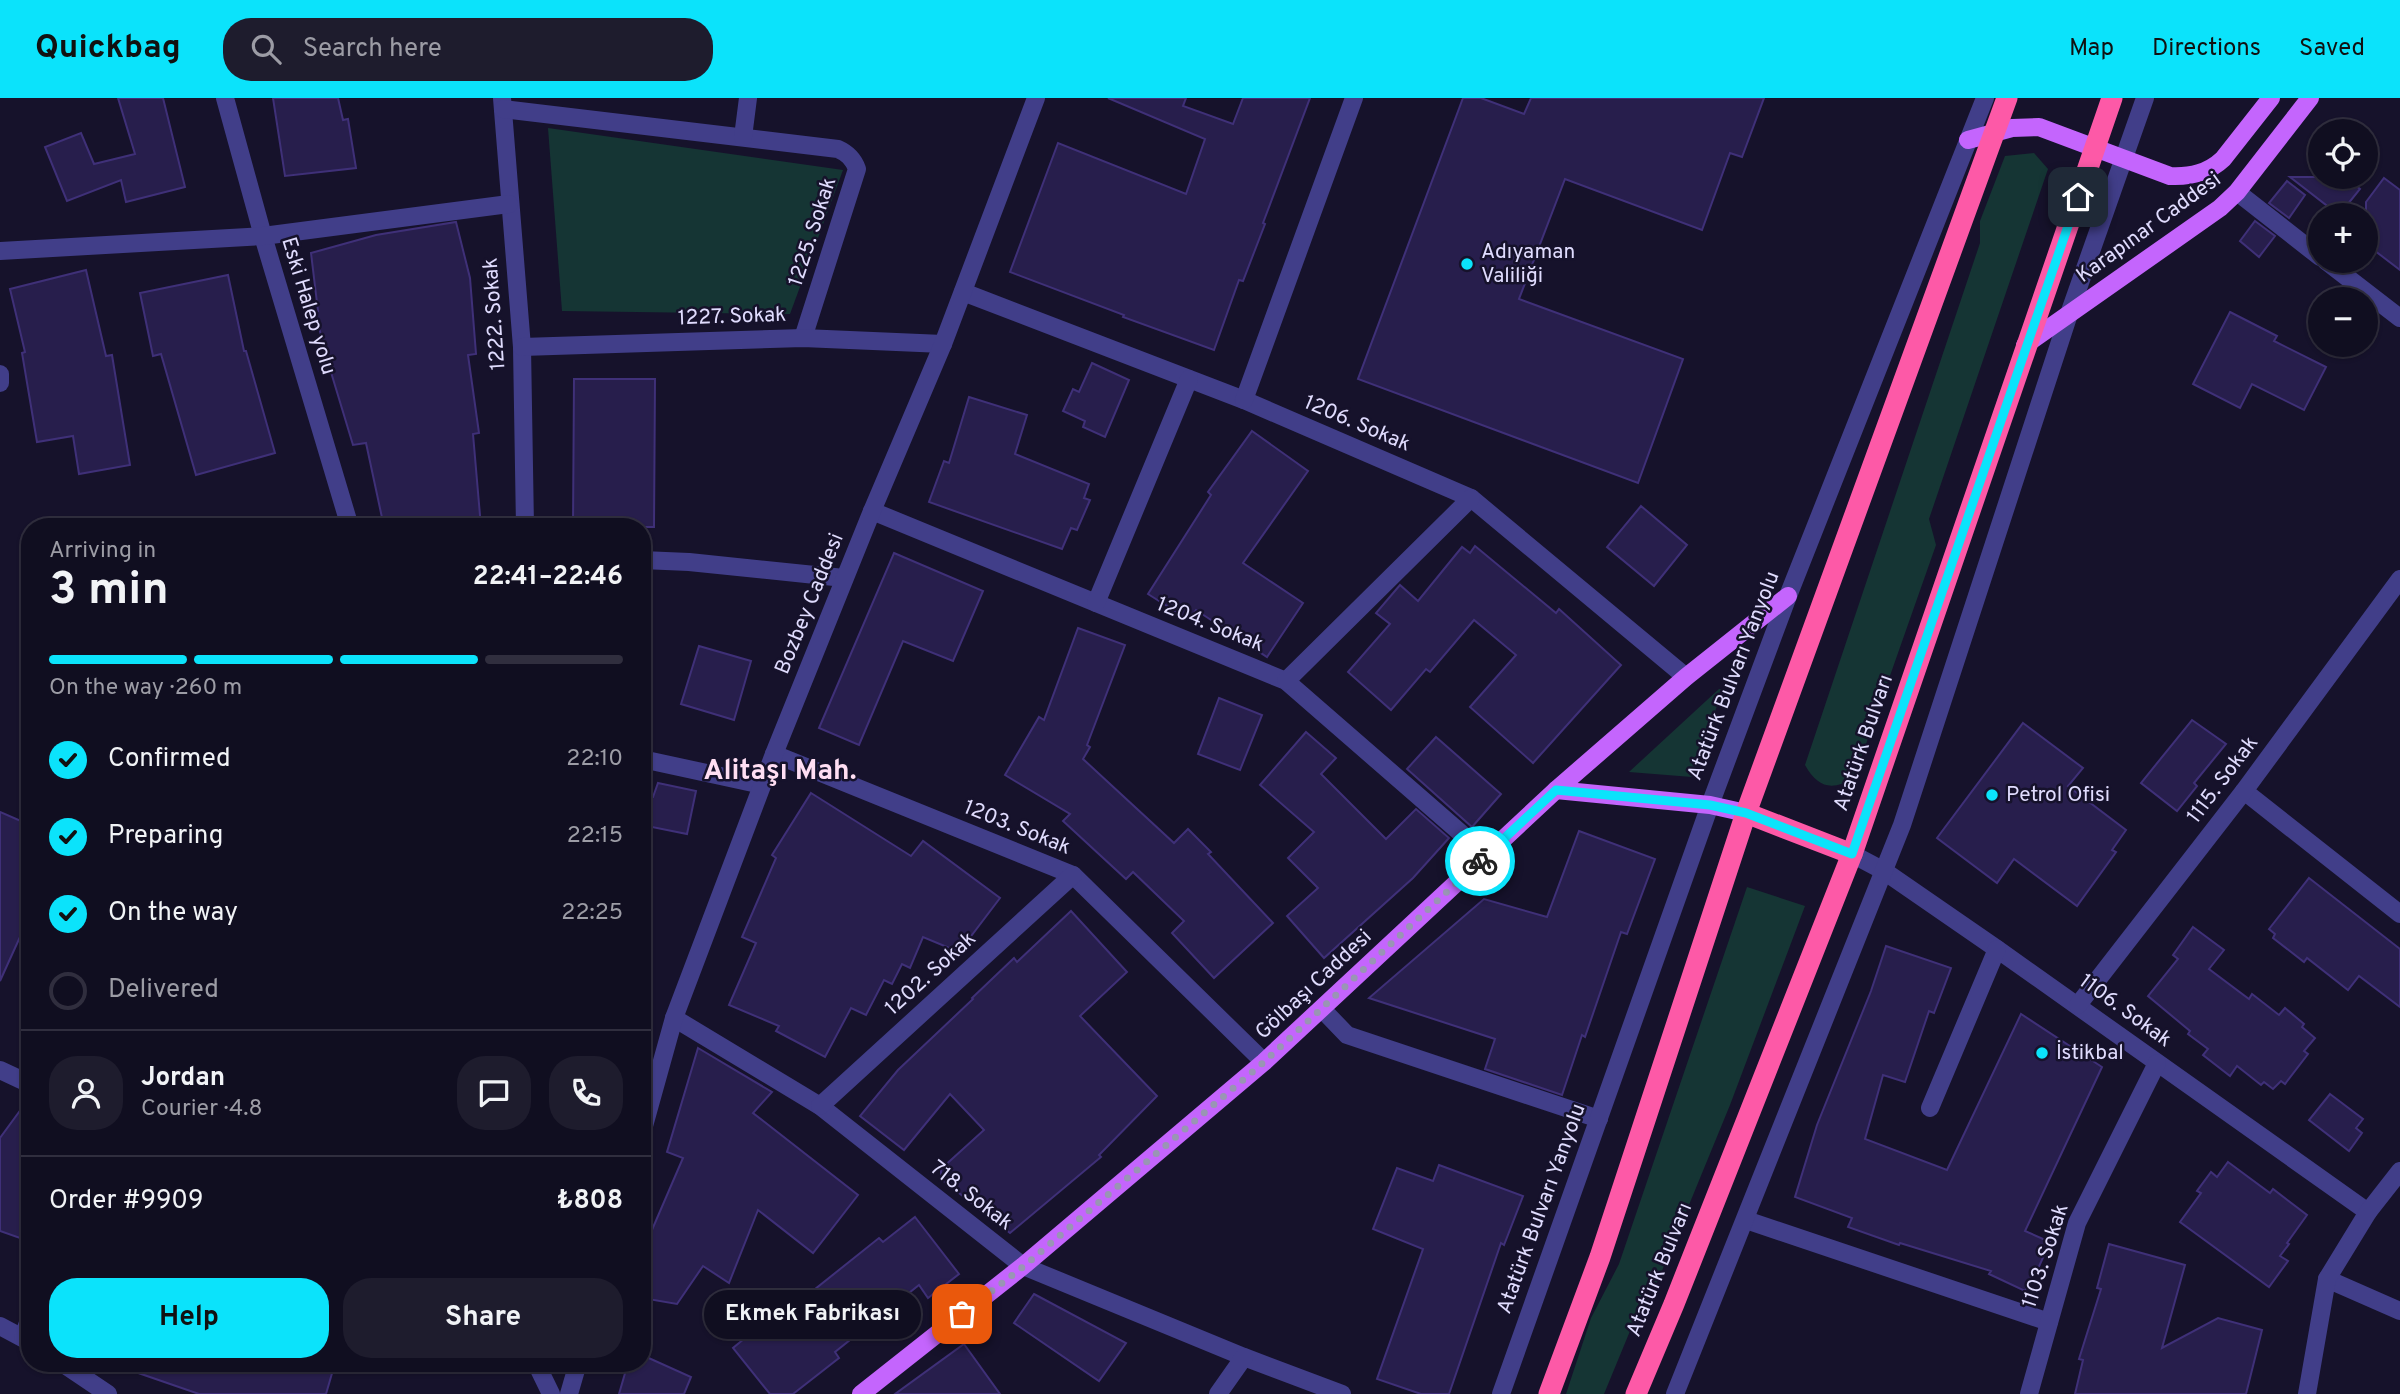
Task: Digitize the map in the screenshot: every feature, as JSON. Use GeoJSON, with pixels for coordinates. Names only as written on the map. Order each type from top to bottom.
{"type":"FeatureCollection","features":[{"type":"Feature","properties":{"kind":"highway"},"geometry":{"type":"LineString","coordinates":[[1549,1394],[1600,1257],[1746,813],[2007,98]]}},
{"type":"Feature","properties":{"kind":"highway","name":"Atatürk Bulvarı"},"geometry":{"type":"LineString","coordinates":[[1636,1394],[1852,854],[2112,98]]}},
{"type":"Feature","properties":{"kind":"highway"},"geometry":{"type":"LineString","coordinates":[[1746,813],[1852,854]]}},
{"type":"Feature","properties":{"kind":"main road","name":"Karapınar Caddesi"},"geometry":{"type":"LineString","coordinates":[[1968,140],[2019,127],[2039,127],[2170,176],[2188,176],[2214,167],[2227,155],[2271,98]]}},
{"type":"Feature","properties":{"kind":"main road","name":"Karapınar Caddesi"},"geometry":{"type":"LineString","coordinates":[[2025,345],[2220,208],[2237,192],[2310,98]]}},
{"type":"Feature","properties":{"kind":"main road","name":"Gölbaşı Caddesi"},"geometry":{"type":"LineString","coordinates":[[861,1394],[1024,1266],[1264,1062],[1556,790],[1686,677],[1788,596]]}},
{"type":"Feature","properties":{"kind":"main road"},"geometry":{"type":"LineString","coordinates":[[1556,790],[1710,805],[1746,813]]}},
{"type":"Feature","properties":{"kind":"street","name":"Eski Halep yolu"},"geometry":{"type":"LineString","coordinates":[[225,98],[263,236],[347,518]]}},
{"type":"Feature","properties":{"kind":"street"},"geometry":{"type":"LineString","coordinates":[[743,137],[748,98]]}},
{"type":"Feature","properties":{"kind":"street","name":"Bozbey Caddesi"},"geometry":{"type":"LineString","coordinates":[[651,1101],[674,1018],[762,785],[844,578],[943,344],[1036,98]]}},
{"type":"Feature","properties":{"kind":"street"},"geometry":{"type":"LineString","coordinates":[[1244,400],[1354,98]]}},
{"type":"Feature","properties":{"kind":"street","name":"Atatürk Bulvarı Yanyolu"},"geometry":{"type":"LineString","coordinates":[[1501,1394],[1710,805],[1788,596],[1985,98]]}},
{"type":"Feature","properties":{"kind":"street"},"geometry":{"type":"LineString","coordinates":[[1675,1394],[1907,812],[2069,314],[2145,98]]}},
{"type":"Feature","properties":{"kind":"street","name":"1225. Sokak"},"geometry":{"type":"LineString","coordinates":[[502,104],[838,149],[850,157],[857,169],[803,338]]}},
{"type":"Feature","properties":{"kind":"street","name":"1222. Sokak"},"geometry":{"type":"LineString","coordinates":[[502,104],[522,347],[525,518]]}},
{"type":"Feature","properties":{"kind":"street"},"geometry":{"type":"LineString","coordinates":[[2237,192],[2308,248]]}},
{"type":"Feature","properties":{"kind":"street"},"geometry":{"type":"LineString","coordinates":[[0,251],[263,236],[509,204]]}},
{"type":"Feature","properties":{"kind":"street"},"geometry":{"type":"LineString","coordinates":[[2342,273],[2400,318]]}},
{"type":"Feature","properties":{"kind":"street","name":"1206. Sokak"},"geometry":{"type":"LineString","coordinates":[[963,292],[1244,400],[1471,498],[1686,677]]}},
{"type":"Feature","properties":{"kind":"street","name":"1227. Sokak"},"geometry":{"type":"LineString","coordinates":[[522,347],[803,338],[943,344]]}},
{"type":"Feature","properties":{"kind":"street"},"geometry":{"type":"LineString","coordinates":[[0,374],[0,383]]}},
{"type":"Feature","properties":{"kind":"street"},"geometry":{"type":"LineString","coordinates":[[1096,603],[1189,379]]}},
{"type":"Feature","properties":{"kind":"street"},"geometry":{"type":"LineString","coordinates":[[1286,681],[1471,498]]}},
{"type":"Feature","properties":{"kind":"street","name":"1204. Sokak"},"geometry":{"type":"LineString","coordinates":[[872,512],[1286,681],[1486,855]]}},
{"type":"Feature","properties":{"kind":"street"},"geometry":{"type":"LineString","coordinates":[[651,560],[844,578]]}},
{"type":"Feature","properties":{"kind":"street","name":"1115. Sokak"},"geometry":{"type":"LineString","coordinates":[[2078,1005],[2244,791],[2400,579]]}},
{"type":"Feature","properties":{"kind":"street","name":"1203. Sokak"},"geometry":{"type":"LineString","coordinates":[[774,754],[1073,875],[1264,1062]]}},
{"type":"Feature","properties":{"kind":"street"},"geometry":{"type":"LineString","coordinates":[[651,761],[762,785]]}},
{"type":"Feature","properties":{"kind":"street"},"geometry":{"type":"LineString","coordinates":[[2244,791],[2400,914]]}},
{"type":"Feature","properties":{"kind":"street","name":"1106. Sokak"},"geometry":{"type":"LineString","coordinates":[[1852,854],[1884,871],[2078,1005],[2368,1212]]}},
{"type":"Feature","properties":{"kind":"street","name":"1202. Sokak"},"geometry":{"type":"LineString","coordinates":[[820,1106],[1073,875]]}},
{"type":"Feature","properties":{"kind":"street"},"geometry":{"type":"LineString","coordinates":[[1930,1108],[1997,949]]}},
{"type":"Feature","properties":{"kind":"street"},"geometry":{"type":"LineString","coordinates":[[1322,1009],[1347,1035],[1599,1119]]}},
{"type":"Feature","properties":{"kind":"street","name":"718. Sokak"},"geometry":{"type":"LineString","coordinates":[[674,1018],[820,1106],[1024,1266],[1244,1357],[1342,1394]]}},
{"type":"Feature","properties":{"kind":"street","name":"1103. Sokak"},"geometry":{"type":"LineString","coordinates":[[2029,1394],[2077,1223],[2157,1063]]}},
{"type":"Feature","properties":{"kind":"street"},"geometry":{"type":"LineString","coordinates":[[0,1070],[21,1080]]}},
{"type":"Feature","properties":{"kind":"street"},"geometry":{"type":"LineString","coordinates":[[2307,1394],[2327,1279],[2368,1212],[2400,1171]]}},
{"type":"Feature","properties":{"kind":"street"},"geometry":{"type":"LineString","coordinates":[[1746,1220],[2049,1321]]}},
{"type":"Feature","properties":{"kind":"street"},"geometry":{"type":"LineString","coordinates":[[2327,1279],[2400,1311]]}},
{"type":"Feature","properties":{"kind":"street"},"geometry":{"type":"LineString","coordinates":[[0,1326],[21,1336]]}},
{"type":"Feature","properties":{"kind":"street"},"geometry":{"type":"LineString","coordinates":[[1218,1394],[1244,1357]]}},
{"type":"Feature","properties":{"kind":"street"},"geometry":{"type":"LineString","coordinates":[[75,1372],[108,1394]]}},
{"type":"Feature","properties":{"kind":"street"},"geometry":{"type":"LineString","coordinates":[[540,1372],[551,1394]]}},
{"type":"Feature","properties":{"kind":"street"},"geometry":{"type":"LineString","coordinates":[[569,1394],[575,1372]]}},
{"type":"Feature","properties":{"kind":"green space"},"geometry":{"type":"Polygon","coordinates":[[[548,128],[843,170],[790,314],[562,311],[548,128]]]}},
{"type":"Feature","properties":{"kind":"green space"},"geometry":{"type":"Polygon","coordinates":[[[2034,153],[2048,169],[1929,519],[1936,545],[1854,778],[1839,785],[1820,783],[1805,765],[1980,243],[1980,221],[2005,156],[2034,153]]]}},
{"type":"Feature","properties":{"kind":"green space"},"geometry":{"type":"Polygon","coordinates":[[[1719,689],[1723,689],[1692,777],[1629,772],[1719,689]]]}},
{"type":"Feature","properties":{"kind":"green space"},"geometry":{"type":"Polygon","coordinates":[[[1747,887],[1805,906],[1730,1105],[1652,1295],[1630,1331],[1604,1394],[1566,1394],[1591,1318],[1619,1264],[1747,887]]]}},
{"type":"Feature","properties":{"kind":"building"},"geometry":{"type":"Polygon","coordinates":[[[118,98],[163,98],[185,187],[126,202],[121,180],[67,201],[45,147],[81,133],[94,164],[135,154],[118,98]]]}},
{"type":"Feature","properties":{"kind":"building"},"geometry":{"type":"Polygon","coordinates":[[[273,98],[338,98],[343,120],[348,119],[356,168],[285,176],[273,98]]]}},
{"type":"Feature","properties":{"kind":"building"},"geometry":{"type":"Polygon","coordinates":[[[1108,98],[1186,98],[1183,106],[1233,124],[1243,98],[1310,98],[1263,223],[1265,224],[1243,281],[1239,280],[1214,350],[1010,272],[1058,143],[1186,194],[1205,139],[1108,98]]]}},
{"type":"Feature","properties":{"kind":"building","name":"Adıyaman Valiliği"},"geometry":{"type":"Polygon","coordinates":[[[1463,98],[1481,98],[1524,114],[1531,98],[1764,98],[1742,157],[1730,153],[1702,230],[1565,179],[1519,299],[1683,359],[1638,483],[1358,379],[1463,98]]]}},
{"type":"Feature","properties":{"kind":"building"},"geometry":{"type":"Polygon","coordinates":[[[2290,177],[2308,177],[2308,189],[2360,189],[2349,203],[2324,203],[2290,177]]]}},
{"type":"Feature","properties":{"kind":"building"},"geometry":{"type":"Polygon","coordinates":[[[2384,178],[2400,190],[2400,270],[2378,253],[2378,203],[2366,202],[2384,178]]]}},
{"type":"Feature","properties":{"kind":"building"},"geometry":{"type":"Polygon","coordinates":[[[2287,181],[2305,195],[2289,218],[2269,203],[2287,181]]]}},
{"type":"Feature","properties":{"kind":"building"},"geometry":{"type":"Polygon","coordinates":[[[2255,221],[2275,236],[2259,257],[2240,241],[2255,221]]]}},
{"type":"Feature","properties":{"kind":"building"},"geometry":{"type":"Polygon","coordinates":[[[456,222],[470,278],[476,354],[468,355],[479,433],[473,434],[480,518],[382,518],[366,443],[353,445],[315,312],[318,311],[311,253],[376,235],[456,222]]]}},
{"type":"Feature","properties":{"kind":"building"},"geometry":{"type":"Polygon","coordinates":[[[86,270],[106,356],[112,355],[130,465],[79,474],[73,436],[37,442],[22,353],[25,352],[10,289],[86,270]]]}},
{"type":"Feature","properties":{"kind":"building"},"geometry":{"type":"Polygon","coordinates":[[[228,275],[244,351],[275,453],[196,475],[161,354],[153,356],[140,293],[228,275]]]}},
{"type":"Feature","properties":{"kind":"building"},"geometry":{"type":"Polygon","coordinates":[[[2230,312],[2277,336],[2274,341],[2326,367],[2304,410],[2252,384],[2240,408],[2193,384],[2230,312]]]}},
{"type":"Feature","properties":{"kind":"building"},"geometry":{"type":"Polygon","coordinates":[[[1092,363],[1129,380],[1105,437],[1083,427],[1085,421],[1063,411],[1073,389],[1079,392],[1092,363]]]}},
{"type":"Feature","properties":{"kind":"building"},"geometry":{"type":"Polygon","coordinates":[[[574,379],[655,379],[654,527],[651,527],[651,518],[573,518],[574,379]]]}},
{"type":"Feature","properties":{"kind":"building"},"geometry":{"type":"Polygon","coordinates":[[[969,397],[1027,415],[1015,454],[1089,484],[1084,498],[1090,500],[1077,530],[1071,528],[1062,549],[929,502],[944,461],[949,463],[969,397]]]}},
{"type":"Feature","properties":{"kind":"building"},"geometry":{"type":"Polygon","coordinates":[[[1252,431],[1308,471],[1243,563],[1303,603],[1267,657],[1196,610],[1189,620],[1148,594],[1211,495],[1208,492],[1252,431]]]}},
{"type":"Feature","properties":{"kind":"building"},"geometry":{"type":"Polygon","coordinates":[[[1641,506],[1687,545],[1654,586],[1607,547],[1641,506]]]}},
{"type":"Feature","properties":{"kind":"building"},"geometry":{"type":"Polygon","coordinates":[[[1475,546],[1556,613],[1559,609],[1621,665],[1533,763],[1470,707],[1516,655],[1474,620],[1430,672],[1426,669],[1391,710],[1348,672],[1390,624],[1376,613],[1400,585],[1418,601],[1462,547],[1470,553],[1475,546]]]}},
{"type":"Feature","properties":{"kind":"building"},"geometry":{"type":"Polygon","coordinates":[[[894,553],[983,591],[953,661],[903,641],[859,745],[819,728],[894,553]]]}},
{"type":"Feature","properties":{"kind":"building"},"geometry":{"type":"Polygon","coordinates":[[[1078,628],[1125,645],[1087,745],[1090,747],[1083,759],[1174,843],[1188,829],[1273,923],[1214,978],[1172,933],[1184,921],[1133,872],[1126,879],[1063,821],[1070,814],[1005,775],[1039,717],[1044,720],[1078,628]]]}},
{"type":"Feature","properties":{"kind":"building"},"geometry":{"type":"Polygon","coordinates":[[[699,646],[751,661],[734,720],[681,704],[699,646]]]}},
{"type":"Feature","properties":{"kind":"building"},"geometry":{"type":"Polygon","coordinates":[[[1219,698],[1262,715],[1240,770],[1198,754],[1219,698]]]}},
{"type":"Feature","properties":{"kind":"building"},"geometry":{"type":"Polygon","coordinates":[[[2192,720],[2226,744],[2194,783],[2197,786],[2177,811],[2141,783],[2192,720]]]}},
{"type":"Feature","properties":{"kind":"building"},"geometry":{"type":"Polygon","coordinates":[[[2023,723],[2083,768],[2068,786],[2126,830],[2112,850],[2116,852],[2077,906],[2014,859],[1997,883],[1937,838],[2023,723]]]}},
{"type":"Feature","properties":{"kind":"building"},"geometry":{"type":"Polygon","coordinates":[[[1306,732],[1336,758],[1321,774],[1386,839],[1416,809],[1449,838],[1413,878],[1324,958],[1287,916],[1318,888],[1288,858],[1314,832],[1260,785],[1306,732]]]}},
{"type":"Feature","properties":{"kind":"building"},"geometry":{"type":"Polygon","coordinates":[[[1436,737],[1501,794],[1472,827],[1407,769],[1436,737]]]}},
{"type":"Feature","properties":{"kind":"building"},"geometry":{"type":"Polygon","coordinates":[[[658,783],[696,791],[687,834],[651,827],[653,797],[658,783]]]}},
{"type":"Feature","properties":{"kind":"building"},"geometry":{"type":"Polygon","coordinates":[[[811,793],[911,856],[923,841],[1000,898],[959,952],[923,937],[910,968],[902,964],[892,984],[884,980],[866,1015],[851,1008],[825,1057],[776,1031],[779,1026],[729,1005],[756,943],[742,937],[776,858],[772,855],[811,793]]]}},
{"type":"Feature","properties":{"kind":"building"},"geometry":{"type":"Polygon","coordinates":[[[0,812],[21,821],[21,935],[0,981],[0,812]]]}},
{"type":"Feature","properties":{"kind":"building"},"geometry":{"type":"Polygon","coordinates":[[[1579,831],[1655,859],[1627,934],[1621,932],[1562,1095],[1485,1069],[1495,1039],[1369,998],[1484,899],[1547,917],[1579,831]]]}},
{"type":"Feature","properties":{"kind":"building"},"geometry":{"type":"Polygon","coordinates":[[[2309,878],[2400,949],[2400,1007],[2359,976],[2348,990],[2307,958],[2304,962],[2273,938],[2275,934],[2269,929],[2309,878]]]}},
{"type":"Feature","properties":{"kind":"building"},"geometry":{"type":"Polygon","coordinates":[[[1071,911],[1127,972],[1080,1016],[1157,1096],[1099,1155],[1101,1157],[1010,1233],[941,1179],[941,1169],[984,1130],[950,1094],[904,1150],[860,1116],[898,1070],[972,998],[1014,958],[1017,962],[1071,911]]]}},
{"type":"Feature","properties":{"kind":"building"},"geometry":{"type":"Polygon","coordinates":[[[2193,927],[2224,950],[2209,969],[2249,999],[2252,994],[2279,1015],[2285,1008],[2304,1024],[2302,1027],[2315,1038],[2304,1051],[2308,1054],[2285,1084],[2281,1081],[2273,1089],[2264,1082],[2261,1085],[2237,1066],[2230,1076],[2203,1055],[2208,1049],[2188,1034],[2190,1031],[2148,996],[2178,959],[2173,955],[2193,927]]]}},
{"type":"Feature","properties":{"kind":"building"},"geometry":{"type":"Polygon","coordinates":[[[1886,946],[1951,968],[1934,1013],[1929,1011],[1905,1082],[1883,1075],[1865,1139],[1947,1170],[2021,1014],[2102,1067],[2025,1231],[2050,1242],[2025,1291],[1989,1274],[1991,1271],[1900,1243],[1899,1245],[1848,1227],[1852,1218],[1795,1197],[1817,1125],[1871,991],[1886,946]]]}},
{"type":"Feature","properties":{"kind":"building"},"geometry":{"type":"Polygon","coordinates":[[[698,1048],[772,1092],[753,1113],[858,1195],[813,1253],[758,1210],[729,1283],[703,1266],[677,1304],[651,1300],[651,1232],[683,1158],[667,1152],[698,1048]]]}},
{"type":"Feature","properties":{"kind":"building"},"geometry":{"type":"Polygon","coordinates":[[[2330,1094],[2363,1119],[2356,1128],[2362,1133],[2349,1151],[2309,1120],[2330,1094]]]}},
{"type":"Feature","properties":{"kind":"building"},"geometry":{"type":"Polygon","coordinates":[[[21,1109],[20,1238],[0,1231],[0,1138],[21,1109]]]}},
{"type":"Feature","properties":{"kind":"building"},"geometry":{"type":"Polygon","coordinates":[[[2228,1162],[2270,1193],[2273,1189],[2307,1215],[2280,1256],[2288,1261],[2269,1287],[2180,1222],[2201,1193],[2197,1191],[2211,1172],[2217,1177],[2228,1162]]]}},
{"type":"Feature","properties":{"kind":"building"},"geometry":{"type":"Polygon","coordinates":[[[1439,1165],[1523,1196],[1504,1245],[1501,1243],[1449,1394],[1421,1394],[1377,1379],[1423,1249],[1373,1229],[1397,1168],[1433,1181],[1439,1165]]]}},
{"type":"Feature","properties":{"kind":"building"},"geometry":{"type":"Polygon","coordinates":[[[915,1217],[959,1274],[928,1298],[919,1285],[835,1352],[839,1358],[793,1394],[770,1394],[733,1348],[756,1329],[760,1333],[879,1238],[883,1242],[915,1217]]]}},
{"type":"Feature","properties":{"kind":"building"},"geometry":{"type":"Polygon","coordinates":[[[2109,1244],[2185,1265],[2162,1348],[2218,1318],[2262,1330],[2246,1394],[2075,1394],[2083,1360],[2079,1359],[2101,1289],[2097,1288],[2109,1244]]]}},
{"type":"Feature","properties":{"kind":"building"},"geometry":{"type":"Polygon","coordinates":[[[1034,1294],[1126,1343],[1099,1381],[1014,1323],[1034,1294]]]}},
{"type":"Feature","properties":{"kind":"building"},"geometry":{"type":"Polygon","coordinates":[[[964,1344],[1000,1394],[895,1394],[964,1344]]]}},
{"type":"Feature","properties":{"kind":"building"},"geometry":{"type":"Polygon","coordinates":[[[651,1359],[691,1377],[684,1394],[619,1394],[625,1372],[651,1372],[651,1359]]]}},
{"type":"Feature","properties":{"kind":"building"},"geometry":{"type":"Polygon","coordinates":[[[135,1372],[332,1372],[326,1394],[199,1394],[135,1372]]]}},
{"type":"Feature","properties":{"kind":"way so far"},"geometry":{"type":"LineString","coordinates":[[962,1314],[1024,1266],[1264,1062],[1480,861]]}},
{"type":"Feature","properties":{"kind":"place","name":"Adıyaman Valiliği"},"geometry":{"type":"Point","coordinates":[1467,264]}},
{"type":"Feature","properties":{"kind":"place","name":"Petrol Ofisi"},"geometry":{"type":"Point","coordinates":[1992,795]}},
{"type":"Feature","properties":{"kind":"place","name":"İstikbal"},"geometry":{"type":"Point","coordinates":[2042,1053]}},
{"type":"Feature","properties":{"kind":"place","name":"Ekmek Fabrikası"},"geometry":{"type":"Point","coordinates":[962,1314]}},
{"type":"Feature","properties":{"kind":"district","name":"Alitaşı Mah."},"geometry":{"type":"Point","coordinates":[780,772]}},
{"type":"Feature","properties":{"kind":"route"},"geometry":{"type":"LineString","coordinates":[[1480,861],[1556,790],[1710,805],[1746,813],[1852,854],[2078,197]]}}]}
